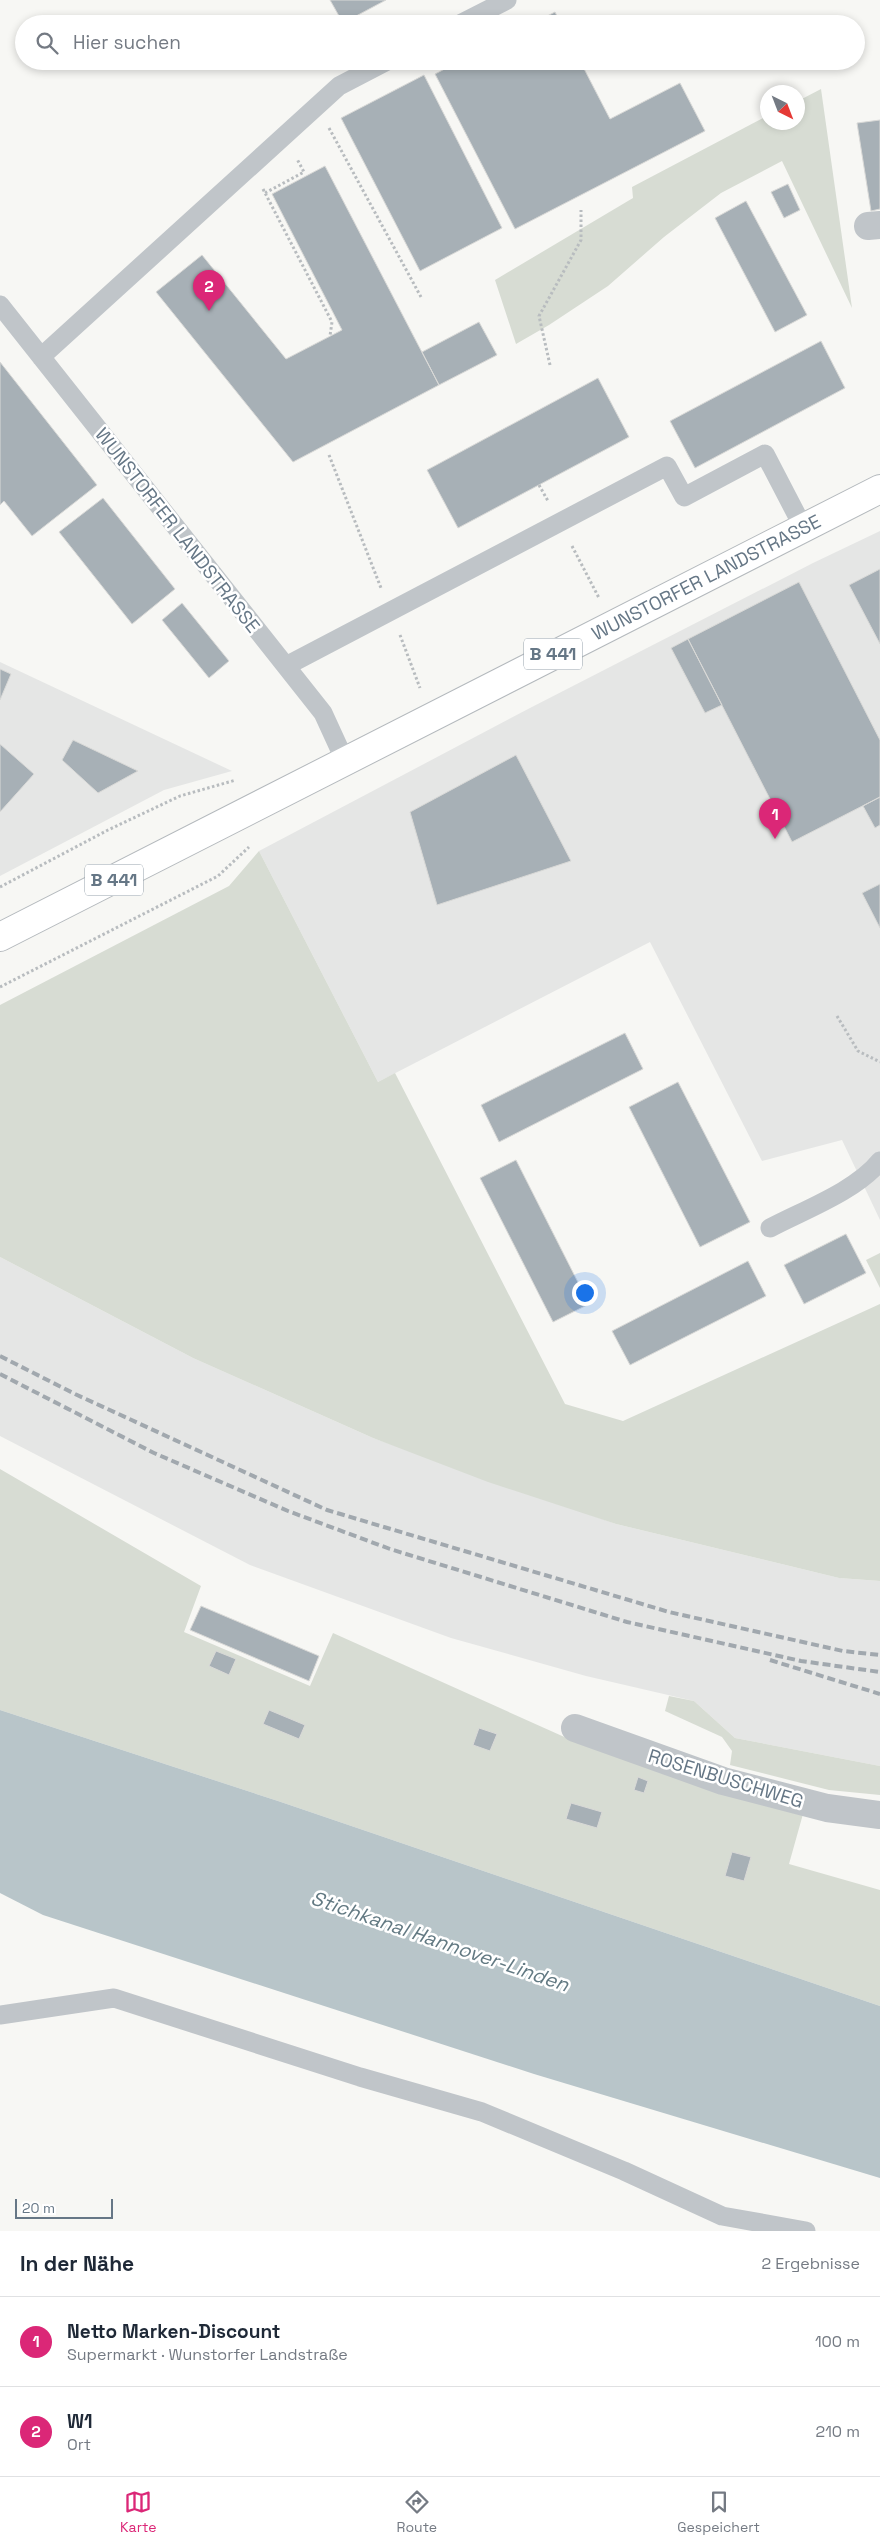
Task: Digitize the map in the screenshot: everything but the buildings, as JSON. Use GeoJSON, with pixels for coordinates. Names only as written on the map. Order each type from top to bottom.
{"type":"FeatureCollection","features":[{"type":"Feature","properties":{"kind":"main road","name":"WUNSTORFER LANDSTRASSE"},"geometry":{"type":"LineString","coordinates":[[0,937],[880,489]]}},
{"type":"Feature","properties":{"kind":"street","name":"ROSENBUSCHWEG"},"geometry":{"type":"LineString","coordinates":[[575,1728],[723,1781],[827,1808],[880,1815]]}},
{"type":"Feature","properties":{"kind":"lane"},"geometry":{"type":"LineString","coordinates":[[478,15],[507,0]]}},
{"type":"Feature","properties":{"kind":"lane"},"geometry":{"type":"LineString","coordinates":[[41,357],[339,86],[370,70]]}},
{"type":"Feature","properties":{"kind":"lane","name":"WUNSTORFER LANDSTRASSE"},"geometry":{"type":"LineString","coordinates":[[0,306],[323,713],[346,761]]}},
{"type":"Feature","properties":{"kind":"lane"},"geometry":{"type":"LineString","coordinates":[[286,666],[667,466],[684,497],[765,454],[803,527]]}},
{"type":"Feature","properties":{"kind":"lane"},"geometry":{"type":"LineString","coordinates":[[770,1228],[854,1184],[872,1171],[880,1162]]}},
{"type":"Feature","properties":{"kind":"lane"},"geometry":{"type":"LineString","coordinates":[[0,2015],[114,1998],[360,2077],[482,2112],[624,2171],[722,2216],[806,2231]]}},
{"type":"Feature","properties":{"kind":"path"},"geometry":{"type":"LineString","coordinates":[[317,106],[421,297]]}},
{"type":"Feature","properties":{"kind":"path"},"geometry":{"type":"LineString","coordinates":[[299,174],[301,179]]}},
{"type":"Feature","properties":{"kind":"path"},"geometry":{"type":"LineString","coordinates":[[265,193],[332,322],[330,336]]}},
{"type":"Feature","properties":{"kind":"path"},"geometry":{"type":"LineString","coordinates":[[550,365],[539,316],[580,240],[581,210]]}},
{"type":"Feature","properties":{"kind":"path"},"geometry":{"type":"LineString","coordinates":[[329,455],[421,691]]}},
{"type":"Feature","properties":{"kind":"path"},"geometry":{"type":"LineString","coordinates":[[837,1016],[858,1051],[880,1062]]}},
{"type":"Feature","properties":{"kind":"shaded area"},"geometry":{"type":"Polygon","coordinates":[[[821,89],[852,308],[782,161],[721,193],[664,237],[608,286],[549,325],[516,344],[495,280],[633,198],[632,187],[760,120],[760,130],[805,130],[805,97],[821,89]]]}},
{"type":"Feature","properties":{"kind":"shaded area"},"geometry":{"type":"Polygon","coordinates":[[[880,531],[880,1220],[842,1140],[762,1161],[650,942],[378,1082],[259,851],[530,708],[813,563],[880,531]]]}},
{"type":"Feature","properties":{"kind":"shaded area"},"geometry":{"type":"Polygon","coordinates":[[[0,662],[232,771],[164,790],[0,876],[0,662]]]}},
{"type":"Feature","properties":{"kind":"shaded area"},"geometry":{"type":"Polygon","coordinates":[[[259,851],[378,1082],[395,1073],[565,1404],[623,1421],[880,1304],[880,1581],[839,1578],[616,1524],[488,1482],[373,1438],[193,1358],[0,1257],[0,1005],[229,886],[259,851]]]}},
{"type":"Feature","properties":{"kind":"shaded area"},"geometry":{"type":"Polygon","coordinates":[[[880,1253],[880,1288],[866,1260],[880,1253]]]}},
{"type":"Feature","properties":{"kind":"shaded area"},"geometry":{"type":"Polygon","coordinates":[[[0,1257],[193,1358],[373,1438],[616,1524],[839,1578],[880,1581],[880,1766],[735,1738],[694,1701],[586,1676],[451,1638],[250,1565],[0,1436],[0,1257]]]}},
{"type":"Feature","properties":{"kind":"shaded area"},"geometry":{"type":"Polygon","coordinates":[[[0,1469],[201,1586],[184,1632],[310,1686],[333,1633],[580,1744],[803,1814],[789,1864],[880,1890],[880,2006],[278,1801],[0,1710],[0,1469]]]}},
{"type":"Feature","properties":{"kind":"shaded area"},"geometry":{"type":"Polygon","coordinates":[[[669,1696],[694,1701],[735,1738],[880,1766],[880,1795],[829,1790],[730,1765],[732,1751],[722,1737],[665,1711],[669,1696]]]}},
{"type":"Feature","properties":{"kind":"water","name":"Stichkanal Hannover-Linden"},"geometry":{"type":"Polygon","coordinates":[[[0,1710],[278,1801],[880,2006],[880,2178],[534,2074],[43,1915],[0,1893],[0,1710]]]}},
{"type":"Feature","properties":{"kind":"railway"},"geometry":{"type":"LineString","coordinates":[[0,1356],[75,1394],[327,1510],[669,1612],[843,1651],[880,1655]]}},
{"type":"Feature","properties":{"kind":"railway"},"geometry":{"type":"LineString","coordinates":[[0,1374],[154,1453],[288,1511],[390,1549],[627,1622],[801,1661],[880,1672]]}},
{"type":"Feature","properties":{"kind":"railway"},"geometry":{"type":"LineString","coordinates":[[770,1660],[880,1694]]}},
{"type":"Feature","properties":{"kind":"place","name":"W1"},"geometry":{"type":"Point","coordinates":[209,311]}},
{"type":"Feature","properties":{"kind":"place","name":"Netto Marken-Discount"},"geometry":{"type":"Point","coordinates":[775,839]}}]}
